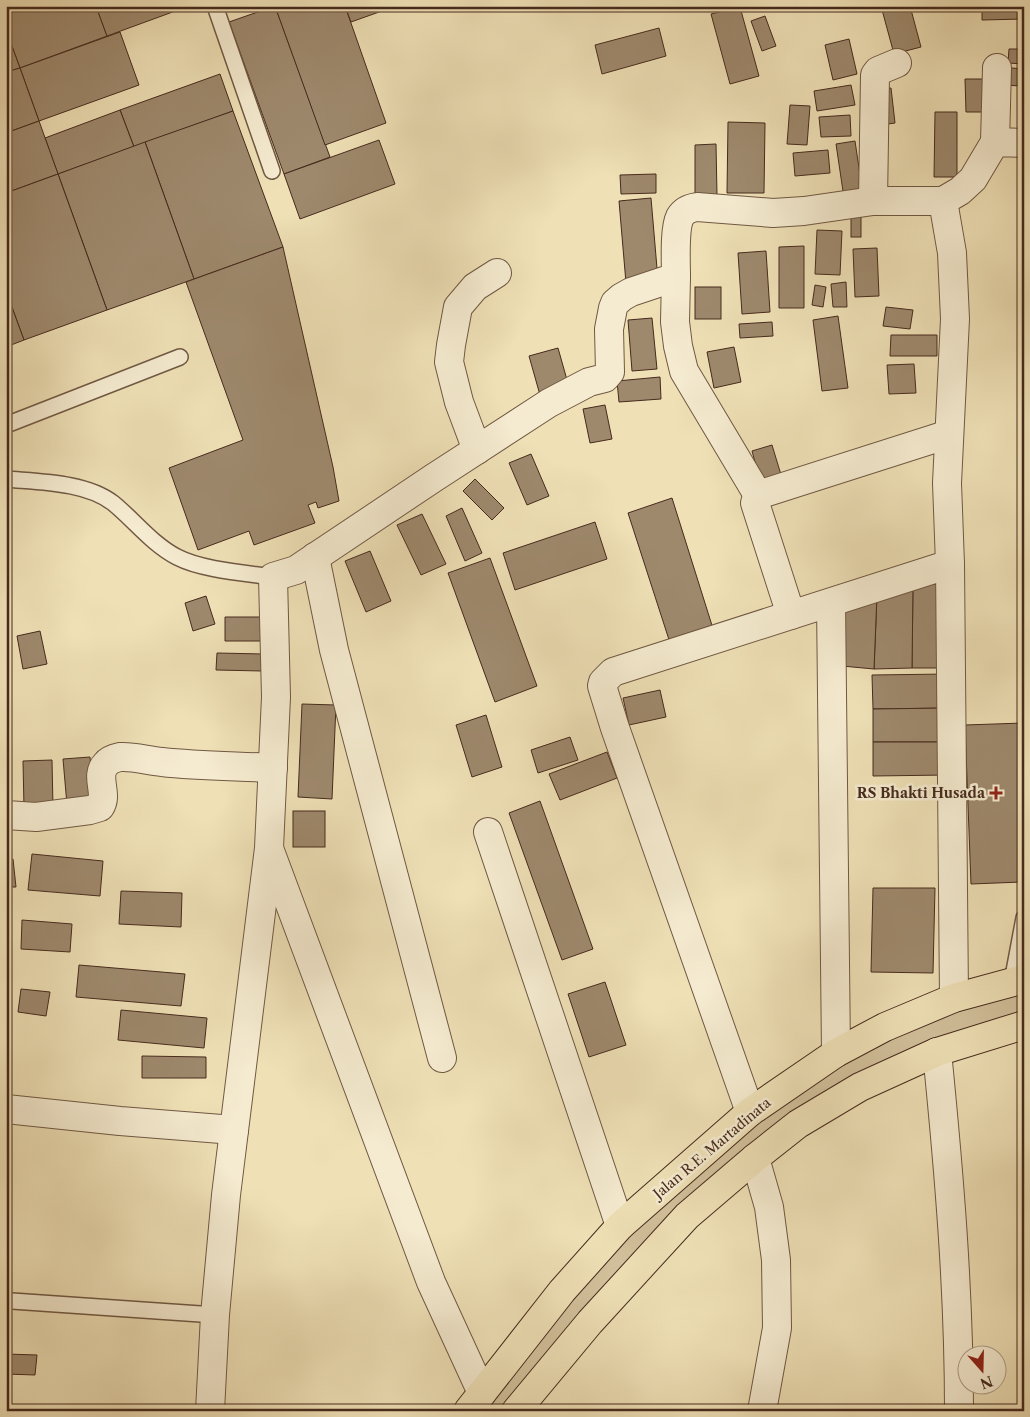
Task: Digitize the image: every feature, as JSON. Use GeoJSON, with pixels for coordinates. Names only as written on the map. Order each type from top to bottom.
{"type":"FeatureCollection","features":[{"type":"Feature","properties":{"kind":"highway","name":"Jalan R.E. Martadinata"},"geometry":{"type":"LineString","coordinates":[[475,1402],[562,1291],[620,1226],[750,1112],[836,1053],[885,1027],[954,998],[1018,980]]}},
{"type":"Feature","properties":{"kind":"highway"},"geometry":{"type":"LineString","coordinates":[[516,1411],[590,1322],[681,1223],[755,1158],[798,1124],[860,1087],[937,1052],[1024,1025]]}},
{"type":"Feature","properties":{"kind":"street"},"geometry":{"type":"LineString","coordinates":[[873,201],[875,75],[878,71],[897,63]]}},
{"type":"Feature","properties":{"kind":"street"},"geometry":{"type":"LineString","coordinates":[[758,495],[684,371],[675,322],[676,242],[679,218],[688,208],[697,206],[765,212],[796,212],[873,201],[943,201],[960,191],[973,179],[995,142],[997,68]]}},
{"type":"Feature","properties":{"kind":"street"},"geometry":{"type":"LineString","coordinates":[[995,142],[1024,143]]}},
{"type":"Feature","properties":{"kind":"street"},"geometry":{"type":"LineString","coordinates":[[943,201],[952,253],[955,320],[947,483],[950,564],[954,998]]}},
{"type":"Feature","properties":{"kind":"street"},"geometry":{"type":"LineString","coordinates":[[476,450],[459,402],[449,362],[458,307],[475,287],[496,273]]}},
{"type":"Feature","properties":{"kind":"street"},"geometry":{"type":"LineString","coordinates":[[210,1411],[215,1315],[234,1130],[269,848],[276,697],[273,577],[296,570],[549,403],[589,382],[605,378],[610,372],[610,329],[613,308],[616,303],[622,296],[631,292],[676,277]]}},
{"type":"Feature","properties":{"kind":"street"},"geometry":{"type":"LineString","coordinates":[[758,495],[949,434]]}},
{"type":"Feature","properties":{"kind":"street"},"geometry":{"type":"LineString","coordinates":[[758,495],[755,503],[791,615]]}},
{"type":"Feature","properties":{"kind":"street"},"geometry":{"type":"LineString","coordinates":[[315,557],[334,650],[442,1058]]}},
{"type":"Feature","properties":{"kind":"street"},"geometry":{"type":"LineString","coordinates":[[750,1112],[622,746],[602,686],[603,682],[613,672],[950,564]]}},
{"type":"Feature","properties":{"kind":"street"},"geometry":{"type":"LineString","coordinates":[[831,603],[836,1053]]}},
{"type":"Feature","properties":{"kind":"street"},"geometry":{"type":"LineString","coordinates":[[6,815],[36,817],[100,807],[104,799],[101,774],[103,767],[118,757],[161,762],[273,768]]}},
{"type":"Feature","properties":{"kind":"street"},"geometry":{"type":"LineString","coordinates":[[488,832],[620,1226]]}},
{"type":"Feature","properties":{"kind":"street"},"geometry":{"type":"LineString","coordinates":[[269,848],[475,1402]]}},
{"type":"Feature","properties":{"kind":"street"},"geometry":{"type":"LineString","coordinates":[[937,1052],[950,1177],[957,1286],[959,1411]]}},
{"type":"Feature","properties":{"kind":"street"},"geometry":{"type":"LineString","coordinates":[[6,1109],[234,1130]]}},
{"type":"Feature","properties":{"kind":"street"},"geometry":{"type":"LineString","coordinates":[[755,1158],[769,1207],[776,1260],[777,1328],[762,1411]]}},
{"type":"Feature","properties":{"kind":"lane"},"geometry":{"type":"LineString","coordinates":[[216,6],[272,171]]}},
{"type":"Feature","properties":{"kind":"lane"},"geometry":{"type":"LineString","coordinates":[[6,425],[180,357]]}},
{"type":"Feature","properties":{"kind":"lane"},"geometry":{"type":"LineString","coordinates":[[6,479],[75,487],[93,492],[111,502],[150,537],[176,557],[197,565],[273,577]]}},
{"type":"Feature","properties":{"kind":"lane"},"geometry":{"type":"LineString","coordinates":[[1018,980],[1024,918]]}},
{"type":"Feature","properties":{"kind":"lane"},"geometry":{"type":"LineString","coordinates":[[12,1301],[215,1315]]}},
{"type":"Feature","properties":{"kind":"shaded area"},"geometry":{"type":"Polygon","coordinates":[[[1024,979],[1024,1025],[937,1052],[755,1158],[516,1411],[468,1411],[562,1291],[836,1053],[1024,979]]]}},
{"type":"Feature","properties":{"kind":"building"},"geometry":{"type":"Polygon","coordinates":[[[6,6],[96,6],[107,36],[20,68],[6,30],[6,6]]]}},
{"type":"Feature","properties":{"kind":"building"},"geometry":{"type":"Polygon","coordinates":[[[96,6],[189,6],[107,36],[96,6]]]}},
{"type":"Feature","properties":{"kind":"building"},"geometry":{"type":"Polygon","coordinates":[[[275,6],[330,157],[284,174],[229,22],[275,6]]]}},
{"type":"Feature","properties":{"kind":"building"},"geometry":{"type":"Polygon","coordinates":[[[275,6],[345,6],[386,123],[325,145],[275,6]]]}},
{"type":"Feature","properties":{"kind":"building"},"geometry":{"type":"Polygon","coordinates":[[[345,6],[396,6],[351,22],[345,6]]]}},
{"type":"Feature","properties":{"kind":"building"},"geometry":{"type":"Polygon","coordinates":[[[881,6],[910,6],[921,47],[894,54],[881,6]]]}},
{"type":"Feature","properties":{"kind":"building"},"geometry":{"type":"Polygon","coordinates":[[[982,6],[1024,6],[1024,19],[982,20],[982,6]]]}},
{"type":"Feature","properties":{"kind":"building"},"geometry":{"type":"Polygon","coordinates":[[[740,7],[759,76],[730,84],[711,14],[740,7]]]}},
{"type":"Feature","properties":{"kind":"building"},"geometry":{"type":"Polygon","coordinates":[[[765,16],[776,46],[762,51],[751,21],[765,16]]]}},
{"type":"Feature","properties":{"kind":"building"},"geometry":{"type":"Polygon","coordinates":[[[659,28],[666,56],[602,74],[595,45],[659,28]]]}},
{"type":"Feature","properties":{"kind":"building"},"geometry":{"type":"Polygon","coordinates":[[[6,30],[20,68],[6,72],[6,30]]]}},
{"type":"Feature","properties":{"kind":"building"},"geometry":{"type":"Polygon","coordinates":[[[120,32],[139,85],[39,121],[20,68],[120,32]]]}},
{"type":"Feature","properties":{"kind":"building"},"geometry":{"type":"Polygon","coordinates":[[[849,39],[857,74],[833,80],[825,45],[849,39]]]}},
{"type":"Feature","properties":{"kind":"building"},"geometry":{"type":"Polygon","coordinates":[[[1009,49],[1024,49],[1024,64],[1008,63],[1009,49]]]}},
{"type":"Feature","properties":{"kind":"building"},"geometry":{"type":"Polygon","coordinates":[[[1000,67],[1024,69],[1024,86],[999,85],[1000,67]]]}},
{"type":"Feature","properties":{"kind":"building"},"geometry":{"type":"Polygon","coordinates":[[[20,68],[39,121],[6,133],[6,72],[20,68]]]}},
{"type":"Feature","properties":{"kind":"building"},"geometry":{"type":"Polygon","coordinates":[[[220,74],[233,111],[134,147],[120,110],[220,74]]]}},
{"type":"Feature","properties":{"kind":"building"},"geometry":{"type":"Polygon","coordinates":[[[965,79],[985,79],[985,112],[966,112],[965,79]]]}},
{"type":"Feature","properties":{"kind":"building"},"geometry":{"type":"Polygon","coordinates":[[[851,85],[855,105],[817,111],[814,91],[851,85]]]}},
{"type":"Feature","properties":{"kind":"building"},"geometry":{"type":"Polygon","coordinates":[[[891,88],[895,123],[881,125],[877,90],[891,88]]]}},
{"type":"Feature","properties":{"kind":"building"},"geometry":{"type":"Polygon","coordinates":[[[790,105],[810,106],[807,145],[787,144],[790,105]]]}},
{"type":"Feature","properties":{"kind":"building"},"geometry":{"type":"Polygon","coordinates":[[[120,110],[134,147],[58,174],[45,138],[120,110]]]}},
{"type":"Feature","properties":{"kind":"building"},"geometry":{"type":"Polygon","coordinates":[[[233,111],[283,247],[194,279],[145,142],[233,111]]]}},
{"type":"Feature","properties":{"kind":"building"},"geometry":{"type":"Polygon","coordinates":[[[935,112],[957,112],[957,177],[934,177],[935,112]]]}},
{"type":"Feature","properties":{"kind":"building"},"geometry":{"type":"Polygon","coordinates":[[[850,115],[851,136],[821,137],[819,117],[850,115]]]}},
{"type":"Feature","properties":{"kind":"building"},"geometry":{"type":"Polygon","coordinates":[[[39,121],[58,174],[6,193],[6,133],[39,121]]]}},
{"type":"Feature","properties":{"kind":"building"},"geometry":{"type":"Polygon","coordinates":[[[728,122],[765,123],[764,193],[727,193],[728,122]]]}},
{"type":"Feature","properties":{"kind":"building"},"geometry":{"type":"Polygon","coordinates":[[[379,140],[395,184],[300,219],[284,174],[379,140]]]}},
{"type":"Feature","properties":{"kind":"building"},"geometry":{"type":"Polygon","coordinates":[[[855,141],[863,195],[844,198],[836,144],[855,141]]]}},
{"type":"Feature","properties":{"kind":"building"},"geometry":{"type":"Polygon","coordinates":[[[145,142],[194,279],[107,310],[58,174],[145,142]]]}},
{"type":"Feature","properties":{"kind":"building"},"geometry":{"type":"Polygon","coordinates":[[[716,144],[717,196],[695,196],[695,145],[716,144]]]}},
{"type":"Feature","properties":{"kind":"building"},"geometry":{"type":"Polygon","coordinates":[[[828,150],[830,173],[795,176],[793,153],[828,150]]]}},
{"type":"Feature","properties":{"kind":"building"},"geometry":{"type":"Polygon","coordinates":[[[58,174],[107,310],[24,340],[6,291],[6,193],[58,174]]]}},
{"type":"Feature","properties":{"kind":"building"},"geometry":{"type":"Polygon","coordinates":[[[656,174],[656,193],[621,194],[620,175],[656,174]]]}},
{"type":"Feature","properties":{"kind":"building"},"geometry":{"type":"Polygon","coordinates":[[[651,198],[658,280],[626,283],[619,201],[651,198]]]}},
{"type":"Feature","properties":{"kind":"building"},"geometry":{"type":"Polygon","coordinates":[[[851,217],[861,217],[861,237],[851,237],[851,217]]]}},
{"type":"Feature","properties":{"kind":"building"},"geometry":{"type":"Polygon","coordinates":[[[817,230],[842,231],[840,275],[815,274],[817,230]]]}},
{"type":"Feature","properties":{"kind":"building"},"geometry":{"type":"Polygon","coordinates":[[[804,246],[804,308],[779,308],[779,247],[804,246]]]}},
{"type":"Feature","properties":{"kind":"building"},"geometry":{"type":"Polygon","coordinates":[[[283,247],[339,501],[318,508],[316,502],[308,505],[315,523],[254,545],[249,531],[198,550],[169,468],[243,440],[186,282],[283,247]]]}},
{"type":"Feature","properties":{"kind":"building"},"geometry":{"type":"Polygon","coordinates":[[[877,248],[879,296],[855,297],[853,249],[877,248]]]}},
{"type":"Feature","properties":{"kind":"building"},"geometry":{"type":"Polygon","coordinates":[[[766,251],[770,312],[742,314],[738,253],[766,251]]]}},
{"type":"Feature","properties":{"kind":"building"},"geometry":{"type":"Polygon","coordinates":[[[846,282],[847,307],[833,307],[831,284],[846,282]]]}},
{"type":"Feature","properties":{"kind":"building"},"geometry":{"type":"Polygon","coordinates":[[[815,285],[826,287],[823,307],[812,305],[815,285]]]}},
{"type":"Feature","properties":{"kind":"building"},"geometry":{"type":"Polygon","coordinates":[[[695,287],[721,287],[721,319],[695,319],[695,287]]]}},
{"type":"Feature","properties":{"kind":"building"},"geometry":{"type":"Polygon","coordinates":[[[6,291],[24,340],[6,347],[6,291]]]}},
{"type":"Feature","properties":{"kind":"building"},"geometry":{"type":"Polygon","coordinates":[[[886,307],[913,310],[910,329],[883,326],[886,307]]]}},
{"type":"Feature","properties":{"kind":"building"},"geometry":{"type":"Polygon","coordinates":[[[838,316],[848,388],[822,391],[813,320],[838,316]]]}},
{"type":"Feature","properties":{"kind":"building"},"geometry":{"type":"Polygon","coordinates":[[[652,318],[657,369],[632,371],[628,320],[652,318]]]}},
{"type":"Feature","properties":{"kind":"building"},"geometry":{"type":"Polygon","coordinates":[[[772,322],[773,336],[740,338],[739,324],[772,322]]]}},
{"type":"Feature","properties":{"kind":"building"},"geometry":{"type":"Polygon","coordinates":[[[891,335],[937,335],[937,356],[890,356],[891,335]]]}},
{"type":"Feature","properties":{"kind":"building"},"geometry":{"type":"Polygon","coordinates":[[[734,347],[741,382],[714,388],[707,352],[734,347]]]}},
{"type":"Feature","properties":{"kind":"building"},"geometry":{"type":"Polygon","coordinates":[[[558,348],[569,387],[540,395],[529,356],[558,348]]]}},
{"type":"Feature","properties":{"kind":"building"},"geometry":{"type":"Polygon","coordinates":[[[914,364],[916,393],[889,394],[887,365],[914,364]]]}},
{"type":"Feature","properties":{"kind":"building"},"geometry":{"type":"Polygon","coordinates":[[[660,377],[661,399],[619,402],[617,381],[660,377]]]}},
{"type":"Feature","properties":{"kind":"building"},"geometry":{"type":"Polygon","coordinates":[[[605,405],[612,439],[590,443],[583,409],[605,405]]]}},
{"type":"Feature","properties":{"kind":"building"},"geometry":{"type":"Polygon","coordinates":[[[772,445],[782,478],[761,484],[752,451],[772,445]]]}},
{"type":"Feature","properties":{"kind":"building"},"geometry":{"type":"Polygon","coordinates":[[[531,454],[549,496],[527,505],[509,463],[531,454]]]}},
{"type":"Feature","properties":{"kind":"building"},"geometry":{"type":"Polygon","coordinates":[[[475,479],[504,508],[492,520],[463,491],[475,479]]]}},
{"type":"Feature","properties":{"kind":"building"},"geometry":{"type":"Polygon","coordinates":[[[672,498],[715,635],[672,649],[628,513],[672,498]]]}},
{"type":"Feature","properties":{"kind":"building"},"geometry":{"type":"Polygon","coordinates":[[[462,508],[482,553],[465,561],[446,516],[462,508]]]}},
{"type":"Feature","properties":{"kind":"building"},"geometry":{"type":"Polygon","coordinates":[[[422,514],[446,564],[421,575],[397,525],[422,514]]]}},
{"type":"Feature","properties":{"kind":"building"},"geometry":{"type":"Polygon","coordinates":[[[595,522],[607,559],[515,590],[503,553],[595,522]]]}},
{"type":"Feature","properties":{"kind":"building"},"geometry":{"type":"Polygon","coordinates":[[[370,551],[391,601],[366,612],[345,561],[370,551]]]}},
{"type":"Feature","properties":{"kind":"building"},"geometry":{"type":"Polygon","coordinates":[[[490,558],[537,686],[495,702],[448,573],[490,558]]]}},
{"type":"Feature","properties":{"kind":"building"},"geometry":{"type":"Polygon","coordinates":[[[947,584],[947,668],[912,668],[913,585],[947,584]]]}},
{"type":"Feature","properties":{"kind":"building"},"geometry":{"type":"Polygon","coordinates":[[[913,585],[912,668],[874,669],[877,595],[913,585]]]}},
{"type":"Feature","properties":{"kind":"building"},"geometry":{"type":"Polygon","coordinates":[[[877,595],[874,669],[842,666],[841,610],[877,595]]]}},
{"type":"Feature","properties":{"kind":"building"},"geometry":{"type":"Polygon","coordinates":[[[206,596],[215,624],[193,631],[185,603],[206,596]]]}},
{"type":"Feature","properties":{"kind":"building"},"geometry":{"type":"Polygon","coordinates":[[[225,617],[262,617],[261,641],[225,641],[225,617]]]}},
{"type":"Feature","properties":{"kind":"building"},"geometry":{"type":"Polygon","coordinates":[[[40,631],[47,664],[23,669],[17,636],[40,631]]]}},
{"type":"Feature","properties":{"kind":"building"},"geometry":{"type":"Polygon","coordinates":[[[217,653],[263,654],[262,671],[216,670],[217,653]]]}},
{"type":"Feature","properties":{"kind":"building"},"geometry":{"type":"Polygon","coordinates":[[[947,674],[947,708],[873,709],[872,675],[947,674]]]}},
{"type":"Feature","properties":{"kind":"building"},"geometry":{"type":"Polygon","coordinates":[[[660,690],[666,717],[629,725],[623,698],[660,690]]]}},
{"type":"Feature","properties":{"kind":"building"},"geometry":{"type":"Polygon","coordinates":[[[302,704],[336,705],[332,799],[298,797],[302,704]]]}},
{"type":"Feature","properties":{"kind":"building"},"geometry":{"type":"Polygon","coordinates":[[[947,708],[947,742],[873,742],[873,709],[947,708]]]}},
{"type":"Feature","properties":{"kind":"building"},"geometry":{"type":"Polygon","coordinates":[[[486,715],[502,767],[472,777],[456,725],[486,715]]]}},
{"type":"Feature","properties":{"kind":"building","name":"RS Bhakti Husada"},"geometry":{"type":"Polygon","coordinates":[[[1024,723],[1024,862],[1021,862],[1022,882],[971,884],[965,725],[1024,723]]]}},
{"type":"Feature","properties":{"kind":"building"},"geometry":{"type":"Polygon","coordinates":[[[570,737],[578,760],[538,773],[531,750],[570,737]]]}},
{"type":"Feature","properties":{"kind":"building"},"geometry":{"type":"Polygon","coordinates":[[[873,742],[947,742],[948,775],[873,776],[873,742]]]}},
{"type":"Feature","properties":{"kind":"building"},"geometry":{"type":"Polygon","coordinates":[[[607,752],[617,778],[560,800],[549,774],[607,752]]]}},
{"type":"Feature","properties":{"kind":"building"},"geometry":{"type":"Polygon","coordinates":[[[90,757],[94,802],[67,805],[63,759],[90,757]]]}},
{"type":"Feature","properties":{"kind":"building"},"geometry":{"type":"Polygon","coordinates":[[[52,760],[53,808],[24,808],[23,761],[52,760]]]}},
{"type":"Feature","properties":{"kind":"building"},"geometry":{"type":"Polygon","coordinates":[[[540,801],[593,949],[562,960],[509,813],[540,801]]]}},
{"type":"Feature","properties":{"kind":"building"},"geometry":{"type":"Polygon","coordinates":[[[293,811],[325,811],[325,847],[293,847],[293,811]]]}},
{"type":"Feature","properties":{"kind":"building"},"geometry":{"type":"Polygon","coordinates":[[[32,854],[103,861],[100,896],[28,890],[32,854]]]}},
{"type":"Feature","properties":{"kind":"building"},"geometry":{"type":"Polygon","coordinates":[[[6,859],[13,859],[16,887],[6,887],[6,859]]]}},
{"type":"Feature","properties":{"kind":"building"},"geometry":{"type":"Polygon","coordinates":[[[873,888],[935,888],[933,973],[871,972],[873,888]]]}},
{"type":"Feature","properties":{"kind":"building"},"geometry":{"type":"Polygon","coordinates":[[[121,891],[182,893],[181,927],[119,924],[121,891]]]}},
{"type":"Feature","properties":{"kind":"building"},"geometry":{"type":"Polygon","coordinates":[[[22,920],[72,924],[70,952],[21,949],[22,920]]]}},
{"type":"Feature","properties":{"kind":"building"},"geometry":{"type":"Polygon","coordinates":[[[79,965],[185,974],[181,1006],[76,997],[79,965]]]}},
{"type":"Feature","properties":{"kind":"building"},"geometry":{"type":"Polygon","coordinates":[[[605,982],[626,1045],[589,1057],[568,994],[605,982]]]}},
{"type":"Feature","properties":{"kind":"building"},"geometry":{"type":"Polygon","coordinates":[[[21,989],[50,992],[46,1016],[18,1012],[21,989]]]}},
{"type":"Feature","properties":{"kind":"building"},"geometry":{"type":"Polygon","coordinates":[[[121,1010],[207,1018],[204,1048],[118,1040],[121,1010]]]}},
{"type":"Feature","properties":{"kind":"building"},"geometry":{"type":"Polygon","coordinates":[[[142,1056],[206,1057],[206,1078],[142,1078],[142,1056]]]}},
{"type":"Feature","properties":{"kind":"building"},"geometry":{"type":"Polygon","coordinates":[[[6,1354],[37,1355],[35,1375],[6,1374],[6,1354]]]}},
{"type":"Feature","properties":{"kind":"place","name":"RS Bhakti Husada"},"geometry":{"type":"Point","coordinates":[996,793]}}]}
